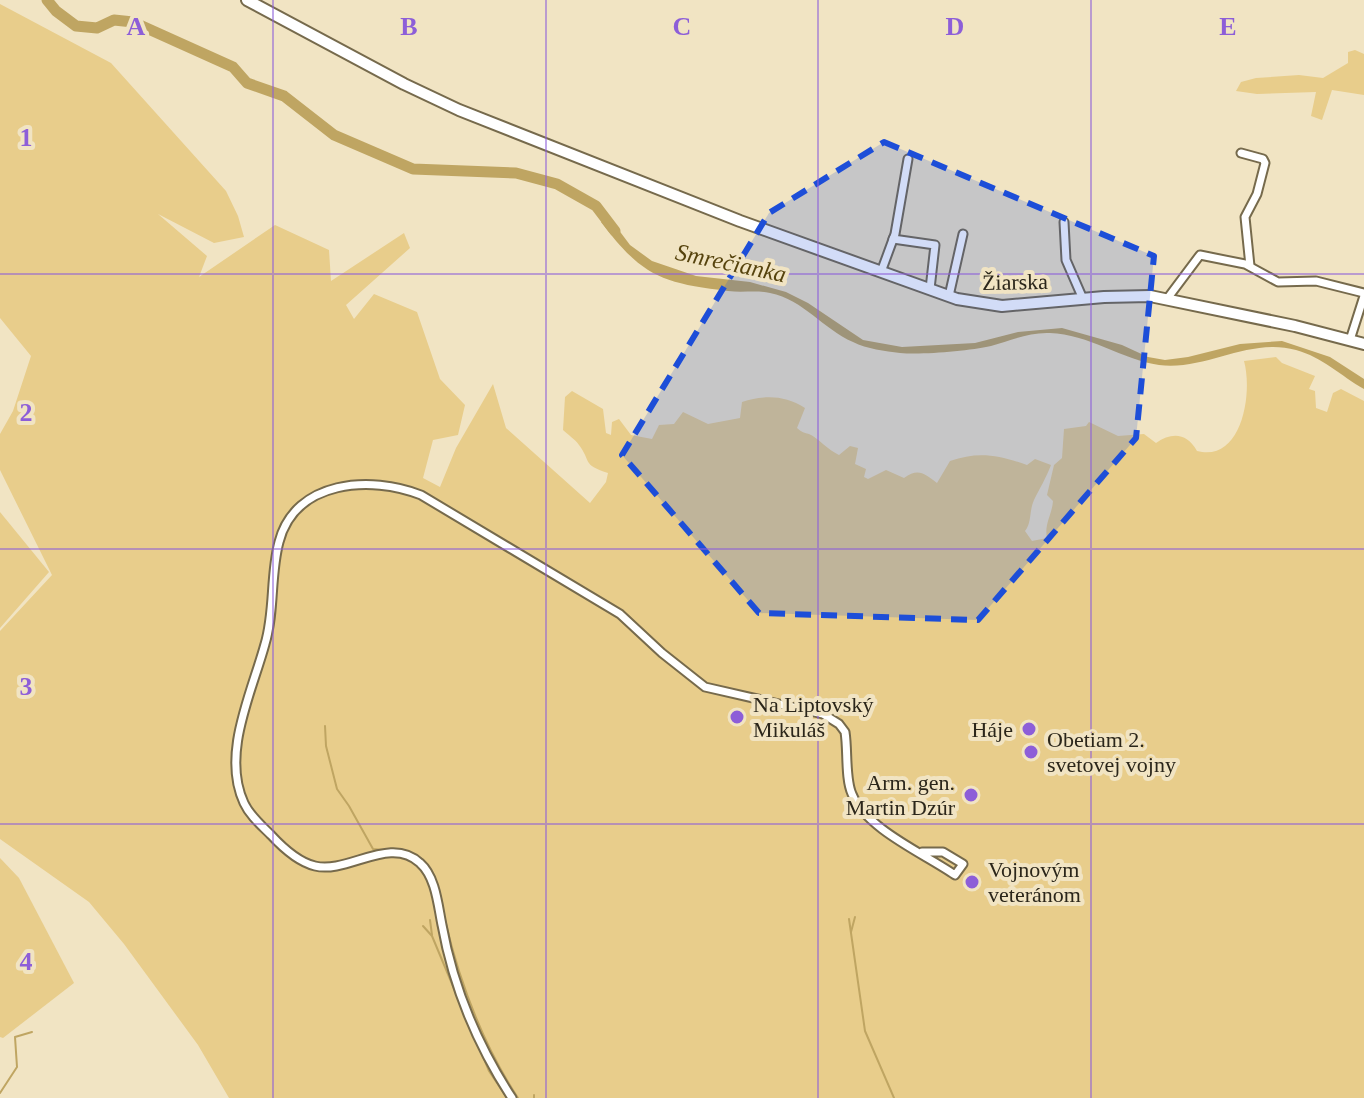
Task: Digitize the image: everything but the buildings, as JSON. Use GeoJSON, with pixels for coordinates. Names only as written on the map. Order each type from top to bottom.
{"type":"FeatureCollection","features":[{"type":"Feature","properties":{"kind":"street","name":"Žiarska"},"geometry":{"type":"LineString","coordinates":[[247,0],[443,104],[679,197],[949,296],[1002,306],[1133,295],[1167,299],[1364,344]]}},
{"type":"Feature","properties":{"kind":"street"},"geometry":{"type":"LineString","coordinates":[[1241,153],[1263,159],[1265,163],[1257,194],[1245,217],[1250,266]]}},
{"type":"Feature","properties":{"kind":"street"},"geometry":{"type":"LineString","coordinates":[[881,272],[893,239],[908,159]]}},
{"type":"Feature","properties":{"kind":"street"},"geometry":{"type":"LineString","coordinates":[[1064,222],[1066,260],[1083,299]]}},
{"type":"Feature","properties":{"kind":"street"},"geometry":{"type":"LineString","coordinates":[[949,296],[963,234]]}},
{"type":"Feature","properties":{"kind":"street"},"geometry":{"type":"LineString","coordinates":[[893,239],[935,245],[930,289]]}},
{"type":"Feature","properties":{"kind":"street"},"geometry":{"type":"LineString","coordinates":[[1167,299],[1200,255],[1250,266],[1278,282],[1316,281],[1364,295],[1350,340]]}},
{"type":"Feature","properties":{"kind":"street"},"geometry":{"type":"LineString","coordinates":[[512,1098],[497,1074],[456,986],[432,883],[422,864],[394,854],[372,855],[335,867],[305,863],[275,840],[254,818],[245,807],[238,787],[238,744],[271,622],[279,540],[296,512],[316,496],[331,489],[365,483],[421,495],[620,614],[705,687],[831,718],[845,732],[850,792],[859,806],[882,830],[910,849],[943,852],[963,864],[955,875],[922,852]]}},
{"type":"Feature","properties":{"kind":"highlighted area"},"geometry":{"type":"Polygon","coordinates":[[[884,142],[1154,256],[1136,438],[978,620],[759,613],[622,455],[769,213],[884,142]]]}},
{"type":"Feature","properties":{"kind":"shaded area"},"geometry":{"type":"Polygon","coordinates":[[[0,4],[111,63],[226,191],[244,237],[214,243],[158,214],[207,256],[199,277],[275,225],[329,250],[331,281],[404,233],[410,248],[346,305],[354,319],[374,294],[417,312],[440,379],[465,405],[458,435],[433,440],[423,478],[440,487],[456,448],[493,384],[506,428],[590,503],[606,482],[608,473],[590,465],[577,443],[563,430],[565,397],[572,391],[603,409],[606,433],[611,435],[612,422],[619,419],[631,435],[652,439],[659,425],[674,424],[683,412],[708,424],[740,418],[742,402],[774,398],[805,408],[797,428],[835,453],[839,455],[850,446],[858,448],[855,464],[866,469],[864,477],[868,479],[886,470],[904,478],[921,473],[937,483],[950,461],[979,455],[1027,465],[1035,459],[1051,465],[1034,500],[1025,531],[1032,541],[1047,538],[1053,501],[1047,495],[1054,465],[1062,458],[1064,429],[1086,426],[1089,422],[1118,436],[1144,434],[1156,443],[1179,436],[1189,441],[1197,451],[1212,452],[1225,446],[1241,422],[1247,390],[1244,361],[1276,357],[1282,363],[1315,376],[1309,389],[1315,391],[1316,408],[1327,412],[1333,393],[1341,389],[1364,401],[1364,1098],[229,1098],[198,1045],[89,902],[0,839],[0,631],[52,575],[0,470],[0,434],[13,411],[31,356],[0,318],[0,4]]]}},
{"type":"Feature","properties":{"kind":"shaded area"},"geometry":{"type":"Polygon","coordinates":[[[1355,50],[1364,54],[1364,95],[1332,90],[1322,120],[1311,116],[1316,92],[1257,94],[1236,91],[1241,82],[1256,78],[1299,75],[1323,78],[1348,63],[1348,52],[1355,50]]]}},
{"type":"Feature","properties":{"kind":"shaded area"},"geometry":{"type":"Polygon","coordinates":[[[609,217],[630,245],[652,261],[696,276],[750,282],[786,292],[863,340],[902,347],[975,343],[1018,332],[1062,328],[1165,360],[1240,344],[1282,341],[1330,357],[1364,379],[1364,389],[1314,357],[1279,347],[1244,351],[1176,366],[1146,362],[1078,338],[1050,333],[946,352],[900,353],[870,348],[842,336],[782,297],[765,292],[705,288],[655,274],[615,240],[601,222],[609,217]]]}},
{"type":"Feature","properties":{"kind":"shaded area"},"geometry":{"type":"Polygon","coordinates":[[[0,512],[49,572],[0,628],[0,512]]]}},
{"type":"Feature","properties":{"kind":"shaded area"},"geometry":{"type":"Polygon","coordinates":[[[0,858],[19,878],[74,983],[3,1038],[0,1037],[0,858]]]}},
{"type":"Feature","properties":{"kind":"waterway","name":"Smrečianka"},"geometry":{"type":"LineString","coordinates":[[47,0],[76,26],[97,28],[114,20],[133,22],[233,67],[247,83],[284,96],[334,135],[413,169],[516,173],[557,184],[596,206],[615,231]]}},
{"type":"Feature","properties":{"kind":"waterway"},"geometry":{"type":"LineString","coordinates":[[325,726],[326,746],[337,789],[373,849],[384,850]]}},
{"type":"Feature","properties":{"kind":"waterway"},"geometry":{"type":"LineString","coordinates":[[410,853],[423,860],[435,879]]}},
{"type":"Feature","properties":{"kind":"waterway"},"geometry":{"type":"LineString","coordinates":[[851,932],[855,917]]}},
{"type":"Feature","properties":{"kind":"waterway"},"geometry":{"type":"LineString","coordinates":[[849,919],[865,1031],[894,1098]]}},
{"type":"Feature","properties":{"kind":"waterway"},"geometry":{"type":"LineString","coordinates":[[430,920],[432,935]]}},
{"type":"Feature","properties":{"kind":"waterway"},"geometry":{"type":"LineString","coordinates":[[445,920],[474,1012],[518,1098]]}},
{"type":"Feature","properties":{"kind":"waterway"},"geometry":{"type":"LineString","coordinates":[[423,926],[432,936],[460,1003]]}},
{"type":"Feature","properties":{"kind":"waterway"},"geometry":{"type":"LineString","coordinates":[[0,1093],[17,1067],[15,1037],[32,1032]]}},
{"type":"Feature","properties":{"kind":"waterway"},"geometry":{"type":"LineString","coordinates":[[477,1042],[489,1071],[507,1098]]}},
{"type":"Feature","properties":{"kind":"place","name":"Na Liptovský Mikuláš"},"geometry":{"type":"Point","coordinates":[737,717]}},
{"type":"Feature","properties":{"kind":"place","name":"Háje"},"geometry":{"type":"Point","coordinates":[1029,729]}},
{"type":"Feature","properties":{"kind":"place","name":"Obetiam 2. svetovej vojny"},"geometry":{"type":"Point","coordinates":[1031,752]}},
{"type":"Feature","properties":{"kind":"place","name":"Arm. gen. Martin Dzúr"},"geometry":{"type":"Point","coordinates":[971,795]}},
{"type":"Feature","properties":{"kind":"place","name":"Vojnovým veteránom"},"geometry":{"type":"Point","coordinates":[972,882]}}]}
